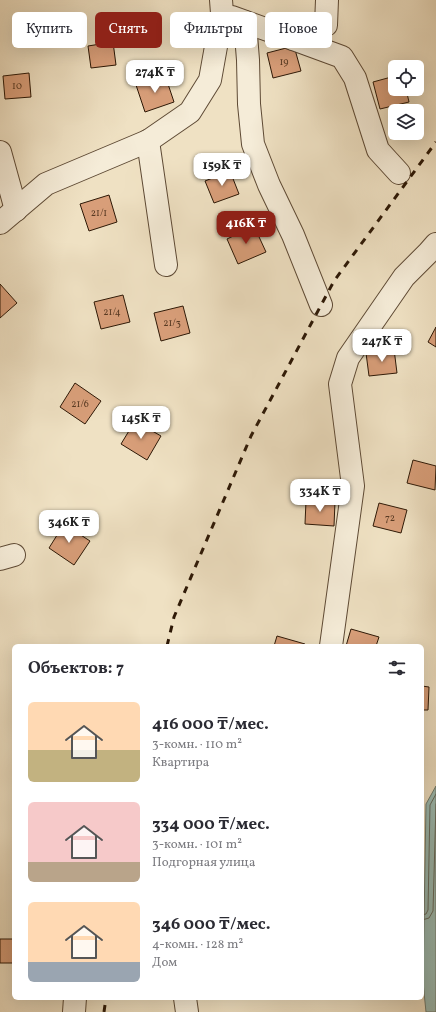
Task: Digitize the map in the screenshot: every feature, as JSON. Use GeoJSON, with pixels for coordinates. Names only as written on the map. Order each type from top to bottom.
{"type":"FeatureCollection","features":[{"type":"Feature","properties":{"kind":"street"},"geometry":{"type":"LineString","coordinates":[[327,0],[327,12]]}},
{"type":"Feature","properties":{"kind":"street"},"geometry":{"type":"LineString","coordinates":[[8,217],[46,184],[148,141],[190,112],[210,80],[221,6],[230,12]]}},
{"type":"Feature","properties":{"kind":"street"},"geometry":{"type":"LineString","coordinates":[[247,48],[249,104],[253,144],[269,185],[293,236],[321,305]]}},
{"type":"Feature","properties":{"kind":"street"},"geometry":{"type":"LineString","coordinates":[[318,48],[342,57],[355,78],[378,150],[399,173]]}},
{"type":"Feature","properties":{"kind":"street"},"geometry":{"type":"LineString","coordinates":[[148,141],[166,265]]}},
{"type":"Feature","properties":{"kind":"street"},"geometry":{"type":"LineString","coordinates":[[0,152],[8,217]]}},
{"type":"Feature","properties":{"kind":"street"},"geometry":{"type":"LineString","coordinates":[[331,644],[353,486],[340,384],[348,358],[404,277],[436,244]]}},
{"type":"Feature","properties":{"kind":"street"},"geometry":{"type":"LineString","coordinates":[[74,1012],[75,1000]]}},
{"type":"Feature","properties":{"kind":"street"},"geometry":{"type":"LineString","coordinates":[[185,1000],[187,1012]]}},
{"type":"Feature","properties":{"kind":"water"},"geometry":{"type":"Polygon","coordinates":[[[436,786],[436,1012],[426,1012],[424,992],[426,804],[436,786]]]}},
{"type":"Feature","properties":{"kind":"building"},"geometry":{"type":"Polygon","coordinates":[[[95,45],[95,48],[114,48],[116,65],[91,68],[88,46],[95,45]]]}},
{"type":"Feature","properties":{"kind":"building"},"geometry":{"type":"Polygon","coordinates":[[[286,48],[295,48],[301,71],[273,78],[267,53],[286,48]]]}},
{"type":"Feature","properties":{"kind":"building"},"geometry":{"type":"Polygon","coordinates":[[[29,73],[31,97],[5,99],[3,76],[29,73]]]}},
{"type":"Feature","properties":{"kind":"building"},"geometry":{"type":"Polygon","coordinates":[[[165,75],[174,102],[145,112],[136,85],[165,75]]]}},
{"type":"Feature","properties":{"kind":"building"},"geometry":{"type":"Polygon","coordinates":[[[388,78],[388,96],[408,96],[409,102],[401,104],[388,104],[388,107],[380,109],[373,82],[388,78]]]}},
{"type":"Feature","properties":{"kind":"building"},"geometry":{"type":"Polygon","coordinates":[[[230,171],[239,194],[214,203],[205,181],[230,171]]]}},
{"type":"Feature","properties":{"kind":"building"},"geometry":{"type":"Polygon","coordinates":[[[109,195],[117,222],[89,231],[80,204],[109,195]]]}},
{"type":"Feature","properties":{"kind":"building"},"geometry":{"type":"Polygon","coordinates":[[[254,226],[266,252],[238,264],[227,239],[254,226]]]}},
{"type":"Feature","properties":{"kind":"building"},"geometry":{"type":"Polygon","coordinates":[[[0,284],[17,303],[0,318],[0,284]]]}},
{"type":"Feature","properties":{"kind":"building"},"geometry":{"type":"Polygon","coordinates":[[[123,295],[130,322],[101,329],[94,302],[123,295]]]}},
{"type":"Feature","properties":{"kind":"building"},"geometry":{"type":"Polygon","coordinates":[[[183,306],[190,333],[161,341],[154,313],[183,306]]]}},
{"type":"Feature","properties":{"kind":"building"},"geometry":{"type":"Polygon","coordinates":[[[436,327],[436,347],[428,342],[436,327]]]}},
{"type":"Feature","properties":{"kind":"building"},"geometry":{"type":"Polygon","coordinates":[[[394,349],[397,373],[369,376],[366,353],[394,349]]]}},
{"type":"Feature","properties":{"kind":"building"},"geometry":{"type":"Polygon","coordinates":[[[75,383],[101,401],[85,424],[60,407],[75,383]]]}},
{"type":"Feature","properties":{"kind":"building"},"geometry":{"type":"Polygon","coordinates":[[[135,421],[161,436],[147,460],[121,444],[135,421]]]}},
{"type":"Feature","properties":{"kind":"building"},"geometry":{"type":"Polygon","coordinates":[[[413,460],[436,466],[435,490],[407,483],[413,460]]]}},
{"type":"Feature","properties":{"kind":"building"},"geometry":{"type":"Polygon","coordinates":[[[306,501],[335,502],[334,526],[305,524],[306,501]]]}},
{"type":"Feature","properties":{"kind":"building"},"geometry":{"type":"Polygon","coordinates":[[[379,503],[407,510],[401,533],[373,526],[379,503]]]}},
{"type":"Feature","properties":{"kind":"building"},"geometry":{"type":"Polygon","coordinates":[[[64,524],[90,541],[74,565],[49,548],[64,524]]]}},
{"type":"Feature","properties":{"kind":"building"},"geometry":{"type":"Polygon","coordinates":[[[351,629],[379,637],[377,644],[347,644],[351,629]]]}},
{"type":"Feature","properties":{"kind":"building"},"geometry":{"type":"Polygon","coordinates":[[[277,636],[305,644],[275,644],[277,636]]]}},
{"type":"Feature","properties":{"kind":"building"},"geometry":{"type":"Polygon","coordinates":[[[424,686],[429,687],[428,710],[424,710],[424,686]]]}},
{"type":"Feature","properties":{"kind":"building"},"geometry":{"type":"Polygon","coordinates":[[[0,939],[12,939],[12,963],[0,963],[0,939]]]}},
{"type":"Feature","properties":{"kind":"railway"},"geometry":{"type":"LineString","coordinates":[[167,644],[174,617],[251,436],[334,281],[436,142]]}},
{"type":"Feature","properties":{"kind":"railway"},"geometry":{"type":"LineString","coordinates":[[104,1012],[106,1000]]}}]}
